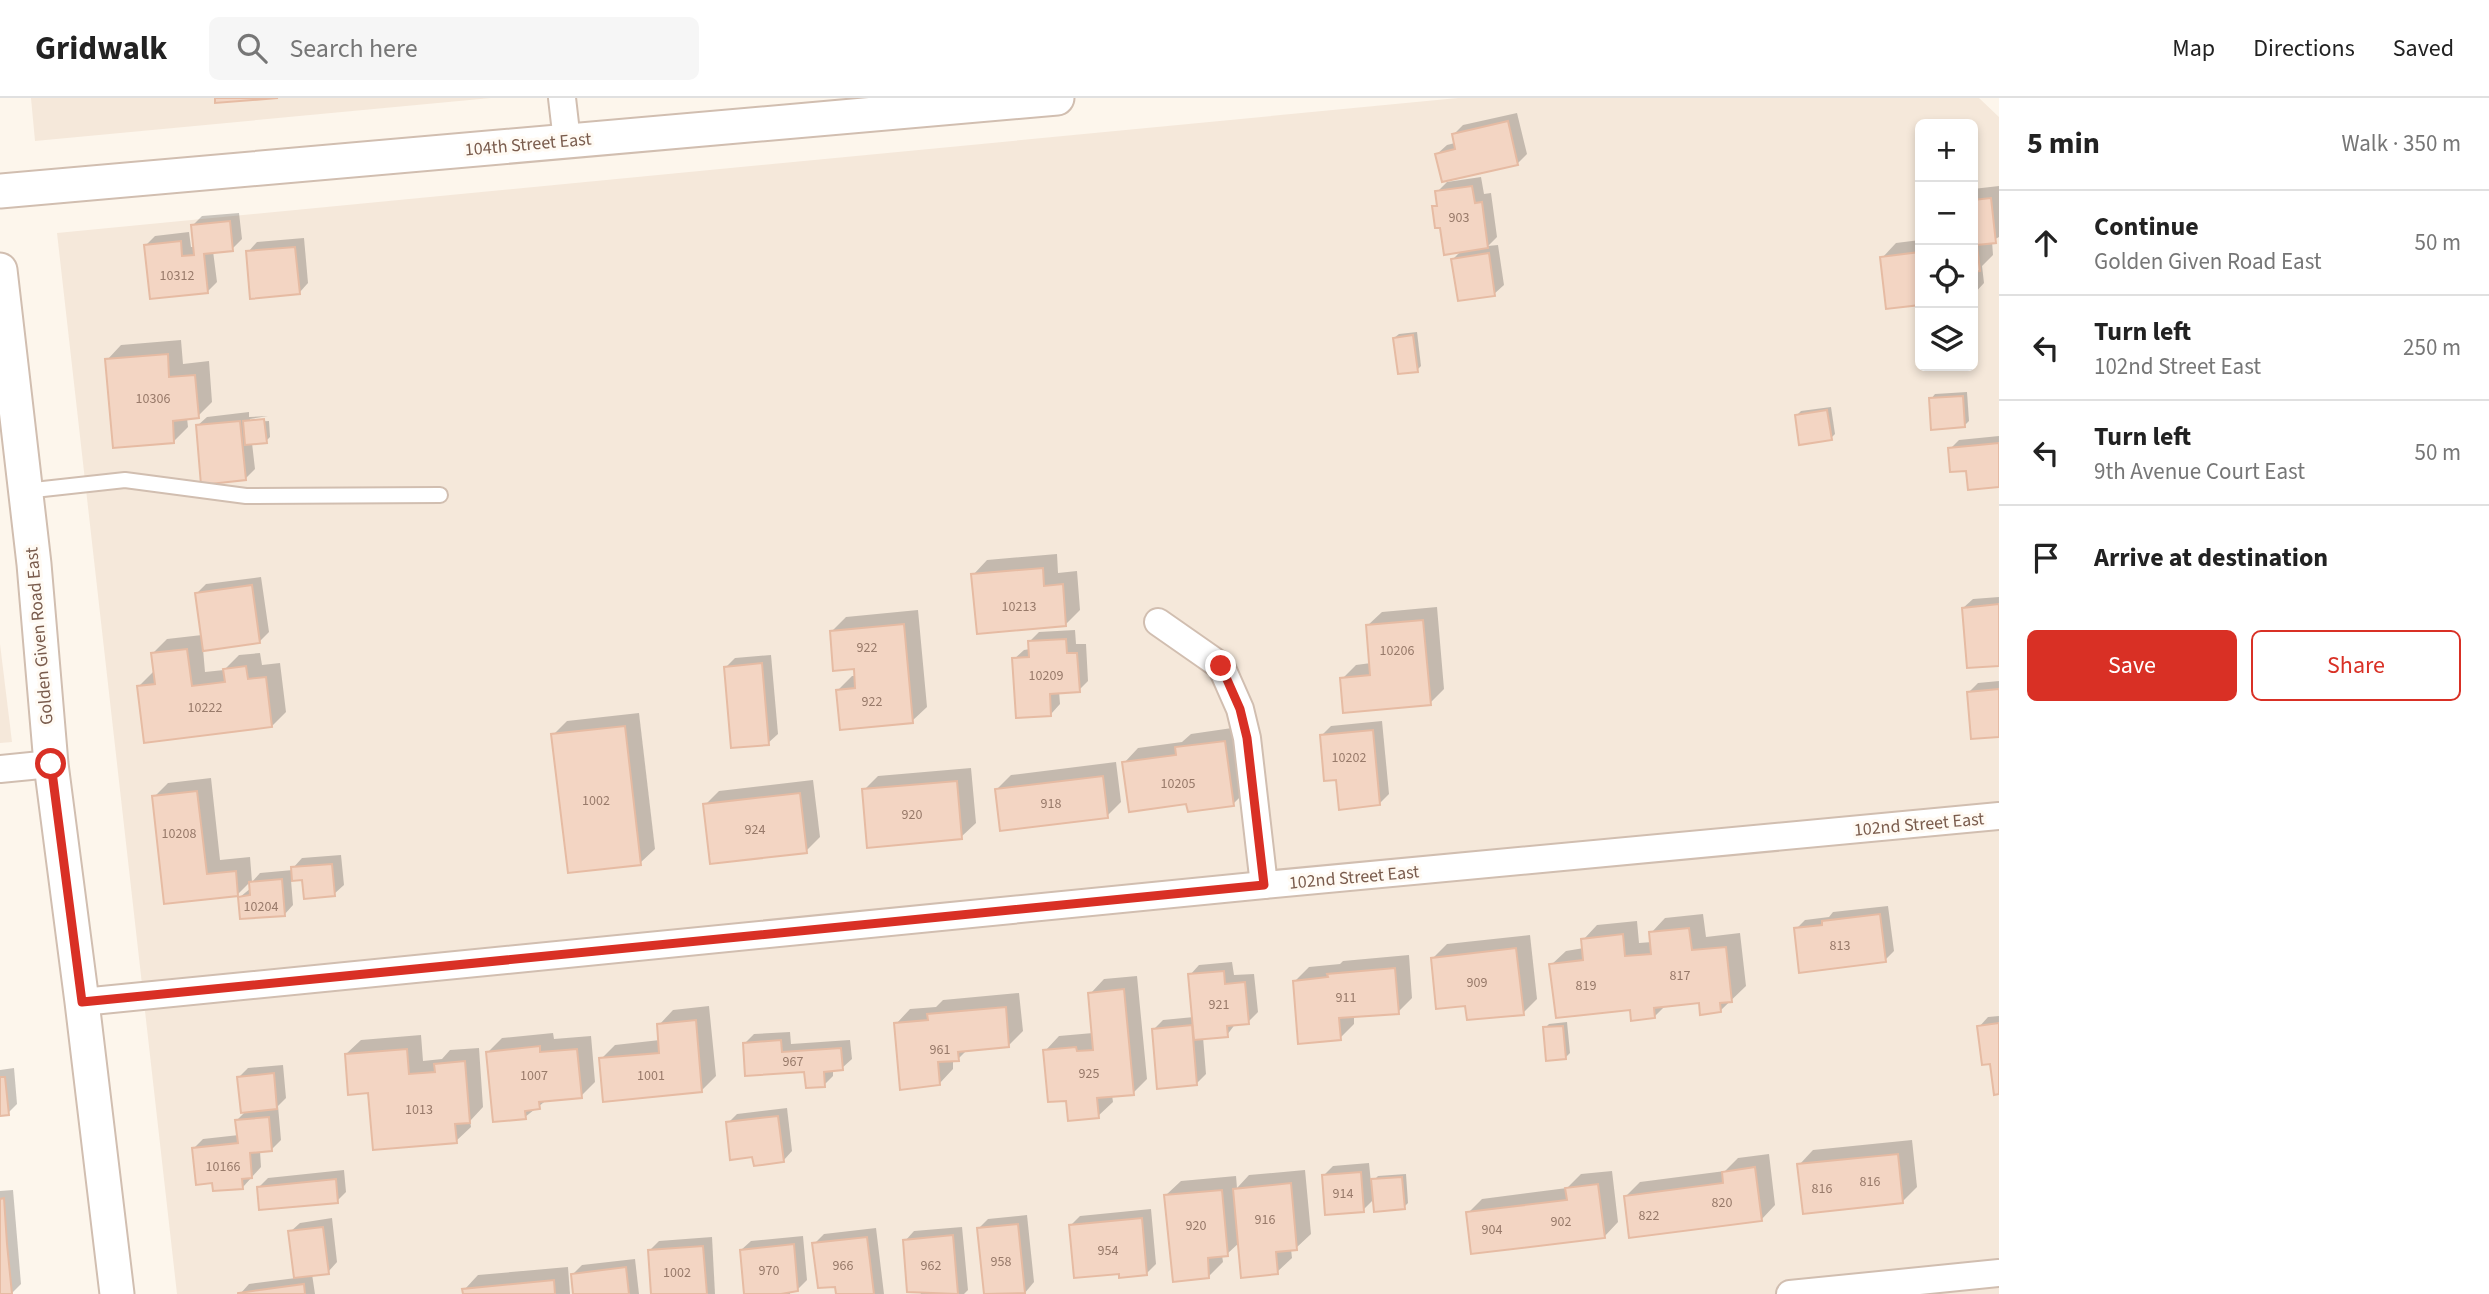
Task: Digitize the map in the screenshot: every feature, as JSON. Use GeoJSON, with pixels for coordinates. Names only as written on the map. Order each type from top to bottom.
{"type":"FeatureCollection","features":[{"type":"Feature","properties":{"kind":"street"},"geometry":{"type":"LineString","coordinates":[[562,98],[567,141]]}},
{"type":"Feature","properties":{"kind":"street","name":"104th Street East"},"geometry":{"type":"LineString","coordinates":[[0,191],[567,141],[960,102],[1057,98]]}},
{"type":"Feature","properties":{"kind":"street","name":"Golden Given Road East"},"geometry":{"type":"LineString","coordinates":[[0,270],[25,491],[51,764],[117,1294]]}},
{"type":"Feature","properties":{"kind":"street"},"geometry":{"type":"LineString","coordinates":[[1158,622],[1221,666],[1240,709],[1247,738],[1264,885]]}},
{"type":"Feature","properties":{"kind":"street"},"geometry":{"type":"LineString","coordinates":[[0,769],[51,764]]}},
{"type":"Feature","properties":{"kind":"street","name":"102nd Street East"},"geometry":{"type":"LineString","coordinates":[[82,1002],[1264,885],[1999,816]]}},
{"type":"Feature","properties":{"kind":"street"},"geometry":{"type":"LineString","coordinates":[[1790,1294],[1999,1273]]}},
{"type":"Feature","properties":{"kind":"lane"},"geometry":{"type":"LineString","coordinates":[[25,491],[125,480],[246,496],[440,495]]}},
{"type":"Feature","properties":{"kind":"shaded area"},"geometry":{"type":"Polygon","coordinates":[[[31,98],[491,98],[35,141],[31,98]]]}},
{"type":"Feature","properties":{"kind":"shaded area"},"geometry":{"type":"Polygon","coordinates":[[[1458,98],[1979,98],[1999,117],[1999,1294],[177,1294],[57,233],[1458,98]]]}},
{"type":"Feature","properties":{"kind":"shaded area"},"geometry":{"type":"Polygon","coordinates":[[[0,644],[12,742],[0,743],[0,644]]]}},
{"type":"Feature","properties":{"kind":"building"},"geometry":{"type":"Polygon","coordinates":[[[215,98],[278,98],[215,103],[215,98]]]}},
{"type":"Feature","properties":{"kind":"building"},"geometry":{"type":"Polygon","coordinates":[[[1508,121],[1518,165],[1442,182],[1435,154],[1455,149],[1452,134],[1508,121]]]}},
{"type":"Feature","properties":{"kind":"building"},"geometry":{"type":"Polygon","coordinates":[[[1472,186],[1475,203],[1482,202],[1488,248],[1444,255],[1440,228],[1435,228],[1432,206],[1437,206],[1435,191],[1472,186]]]}},
{"type":"Feature","properties":{"kind":"building"},"geometry":{"type":"Polygon","coordinates":[[[1991,198],[1996,243],[1978,245],[1978,199],[1991,198]]]}},
{"type":"Feature","properties":{"kind":"building"},"geometry":{"type":"Polygon","coordinates":[[[230,221],[233,251],[204,254],[208,293],[150,299],[144,245],[181,241],[182,256],[194,255],[191,225],[230,221]]]}},
{"type":"Feature","properties":{"kind":"building"},"geometry":{"type":"Polygon","coordinates":[[[295,247],[300,294],[250,299],[246,251],[295,247]]]}},
{"type":"Feature","properties":{"kind":"building"},"geometry":{"type":"Polygon","coordinates":[[[1489,253],[1495,296],[1458,301],[1451,259],[1489,253]]]}},
{"type":"Feature","properties":{"kind":"building"},"geometry":{"type":"Polygon","coordinates":[[[1915,253],[1915,306],[1886,309],[1880,257],[1915,253]]]}},
{"type":"Feature","properties":{"kind":"building"},"geometry":{"type":"Polygon","coordinates":[[[1413,335],[1418,372],[1398,374],[1393,338],[1413,335]]]}},
{"type":"Feature","properties":{"kind":"building"},"geometry":{"type":"Polygon","coordinates":[[[168,354],[169,377],[195,375],[199,418],[173,421],[174,443],[113,448],[105,359],[168,354]]]}},
{"type":"Feature","properties":{"kind":"building"},"geometry":{"type":"Polygon","coordinates":[[[1963,396],[1965,427],[1931,430],[1929,398],[1963,396]]]}},
{"type":"Feature","properties":{"kind":"building"},"geometry":{"type":"Polygon","coordinates":[[[1827,410],[1832,440],[1799,445],[1795,415],[1827,410]]]}},
{"type":"Feature","properties":{"kind":"building"},"geometry":{"type":"Polygon","coordinates":[[[264,419],[267,443],[245,445],[243,421],[264,419]]]}},
{"type":"Feature","properties":{"kind":"building"},"geometry":{"type":"Polygon","coordinates":[[[240,421],[246,480],[201,485],[196,425],[240,421]]]}},
{"type":"Feature","properties":{"kind":"building"},"geometry":{"type":"Polygon","coordinates":[[[1999,443],[1999,487],[1968,490],[1966,471],[1950,472],[1948,448],[1999,443]]]}},
{"type":"Feature","properties":{"kind":"building"},"geometry":{"type":"Polygon","coordinates":[[[1043,568],[1044,586],[1063,584],[1066,626],[977,634],[971,574],[1043,568]]]}},
{"type":"Feature","properties":{"kind":"building"},"geometry":{"type":"Polygon","coordinates":[[[252,585],[260,643],[203,651],[195,593],[252,585]]]}},
{"type":"Feature","properties":{"kind":"building"},"geometry":{"type":"Polygon","coordinates":[[[1999,604],[1999,666],[1967,668],[1962,608],[1999,604]]]}},
{"type":"Feature","properties":{"kind":"building"},"geometry":{"type":"Polygon","coordinates":[[[1423,620],[1431,705],[1343,713],[1340,678],[1370,675],[1366,625],[1423,620]]]}},
{"type":"Feature","properties":{"kind":"building"},"geometry":{"type":"Polygon","coordinates":[[[904,624],[913,723],[840,730],[836,690],[855,688],[854,669],[833,671],[830,631],[904,624]]]}},
{"type":"Feature","properties":{"kind":"building"},"geometry":{"type":"Polygon","coordinates":[[[1066,639],[1067,653],[1077,653],[1080,692],[1050,694],[1051,716],[1016,718],[1012,658],[1029,657],[1028,641],[1066,639]]]}},
{"type":"Feature","properties":{"kind":"building"},"geometry":{"type":"Polygon","coordinates":[[[187,649],[192,686],[225,682],[223,669],[246,666],[248,679],[266,677],[272,727],[144,743],[137,686],[155,684],[151,653],[187,649]]]}},
{"type":"Feature","properties":{"kind":"building"},"geometry":{"type":"Polygon","coordinates":[[[762,663],[769,745],[731,748],[724,667],[762,663]]]}},
{"type":"Feature","properties":{"kind":"building"},"geometry":{"type":"Polygon","coordinates":[[[1999,689],[1999,737],[1971,739],[1967,692],[1999,689]]]}},
{"type":"Feature","properties":{"kind":"building"},"geometry":{"type":"Polygon","coordinates":[[[625,726],[641,865],[568,873],[551,734],[625,726]]]}},
{"type":"Feature","properties":{"kind":"building"},"geometry":{"type":"Polygon","coordinates":[[[1373,730],[1380,805],[1339,810],[1336,780],[1324,781],[1320,735],[1373,730]]]}},
{"type":"Feature","properties":{"kind":"building"},"geometry":{"type":"Polygon","coordinates":[[[1225,741],[1234,806],[1188,812],[1186,804],[1129,812],[1122,762],[1176,755],[1175,747],[1225,741]]]}},
{"type":"Feature","properties":{"kind":"building"},"geometry":{"type":"Polygon","coordinates":[[[1103,776],[1108,818],[1000,831],[995,789],[1103,776]]]}},
{"type":"Feature","properties":{"kind":"building"},"geometry":{"type":"Polygon","coordinates":[[[957,781],[962,839],[867,848],[862,789],[957,781]]]}},
{"type":"Feature","properties":{"kind":"building"},"geometry":{"type":"Polygon","coordinates":[[[197,791],[207,874],[236,871],[238,896],[164,904],[152,796],[197,791]]]}},
{"type":"Feature","properties":{"kind":"building"},"geometry":{"type":"Polygon","coordinates":[[[800,793],[807,853],[710,864],[703,804],[800,793]]]}},
{"type":"Feature","properties":{"kind":"building"},"geometry":{"type":"Polygon","coordinates":[[[332,864],[335,896],[304,899],[302,880],[292,881],[291,867],[332,864]]]}},
{"type":"Feature","properties":{"kind":"building"},"geometry":{"type":"Polygon","coordinates":[[[282,879],[285,916],[240,919],[238,897],[250,895],[249,882],[282,879]]]}},
{"type":"Feature","properties":{"kind":"building"},"geometry":{"type":"Polygon","coordinates":[[[1880,914],[1886,962],[1799,973],[1794,928],[1822,925],[1822,921],[1880,914]]]}},
{"type":"Feature","properties":{"kind":"building"},"geometry":{"type":"Polygon","coordinates":[[[1689,928],[1692,950],[1726,947],[1732,1002],[1720,1003],[1721,1012],[1700,1015],[1699,1003],[1654,1008],[1655,1018],[1631,1021],[1630,1010],[1556,1018],[1549,964],[1583,960],[1581,939],[1623,934],[1625,956],[1651,954],[1649,932],[1689,928]]]}},
{"type":"Feature","properties":{"kind":"building"},"geometry":{"type":"Polygon","coordinates":[[[1516,948],[1524,1015],[1467,1020],[1465,1006],[1436,1009],[1431,958],[1516,948]]]}},
{"type":"Feature","properties":{"kind":"building"},"geometry":{"type":"Polygon","coordinates":[[[1395,968],[1399,1014],[1339,1018],[1341,1040],[1298,1044],[1293,981],[1328,977],[1327,974],[1395,968]]]}},
{"type":"Feature","properties":{"kind":"building"},"geometry":{"type":"Polygon","coordinates":[[[1224,971],[1225,984],[1245,982],[1249,1024],[1227,1026],[1228,1037],[1194,1040],[1188,974],[1224,971]]]}},
{"type":"Feature","properties":{"kind":"building"},"geometry":{"type":"Polygon","coordinates":[[[1124,989],[1134,1095],[1097,1098],[1099,1118],[1068,1121],[1066,1101],[1048,1102],[1043,1050],[1076,1047],[1077,1051],[1093,1050],[1088,993],[1124,989]]]}},
{"type":"Feature","properties":{"kind":"building"},"geometry":{"type":"Polygon","coordinates":[[[1006,1007],[1009,1047],[958,1052],[959,1061],[938,1062],[940,1085],[900,1090],[894,1023],[928,1020],[927,1014],[1006,1007]]]}},
{"type":"Feature","properties":{"kind":"building"},"geometry":{"type":"Polygon","coordinates":[[[696,1020],[702,1092],[603,1102],[599,1058],[659,1053],[657,1024],[696,1020]]]}},
{"type":"Feature","properties":{"kind":"building"},"geometry":{"type":"Polygon","coordinates":[[[1999,1023],[1999,1094],[1994,1095],[1990,1064],[1982,1065],[1977,1026],[1999,1023]]]}},
{"type":"Feature","properties":{"kind":"building"},"geometry":{"type":"Polygon","coordinates":[[[1192,1025],[1197,1085],[1157,1089],[1152,1029],[1192,1025]]]}},
{"type":"Feature","properties":{"kind":"building"},"geometry":{"type":"Polygon","coordinates":[[[1563,1026],[1566,1059],[1546,1061],[1543,1027],[1563,1026]]]}},
{"type":"Feature","properties":{"kind":"building"},"geometry":{"type":"Polygon","coordinates":[[[781,1040],[782,1052],[841,1048],[843,1070],[824,1072],[825,1087],[806,1088],[804,1072],[745,1076],[743,1043],[781,1040]]]}},
{"type":"Feature","properties":{"kind":"building"},"geometry":{"type":"Polygon","coordinates":[[[540,1046],[540,1052],[577,1049],[582,1098],[539,1102],[540,1109],[525,1111],[526,1119],[493,1122],[486,1052],[540,1046]]]}},
{"type":"Feature","properties":{"kind":"building"},"geometry":{"type":"Polygon","coordinates":[[[407,1049],[409,1074],[435,1072],[434,1064],[465,1061],[470,1123],[455,1124],[457,1143],[373,1150],[368,1093],[348,1095],[345,1054],[407,1049]]]}},
{"type":"Feature","properties":{"kind":"building"},"geometry":{"type":"Polygon","coordinates":[[[274,1073],[277,1109],[241,1113],[237,1077],[274,1073]]]}},
{"type":"Feature","properties":{"kind":"building"},"geometry":{"type":"Polygon","coordinates":[[[0,1077],[5,1077],[9,1115],[0,1116],[0,1077]]]}},
{"type":"Feature","properties":{"kind":"building"},"geometry":{"type":"Polygon","coordinates":[[[778,1116],[784,1162],[754,1166],[752,1157],[730,1160],[726,1122],[778,1116]]]}},
{"type":"Feature","properties":{"kind":"building"},"geometry":{"type":"Polygon","coordinates":[[[269,1117],[272,1151],[250,1153],[252,1178],[242,1179],[243,1189],[213,1191],[212,1183],[196,1185],[192,1148],[238,1143],[235,1120],[269,1117]]]}},
{"type":"Feature","properties":{"kind":"building"},"geometry":{"type":"Polygon","coordinates":[[[1898,1154],[1903,1203],[1803,1214],[1797,1164],[1898,1154]]]}},
{"type":"Feature","properties":{"kind":"building"},"geometry":{"type":"Polygon","coordinates":[[[1755,1167],[1762,1221],[1629,1238],[1624,1196],[1723,1183],[1722,1172],[1755,1167]]]}},
{"type":"Feature","properties":{"kind":"building"},"geometry":{"type":"Polygon","coordinates":[[[1361,1172],[1364,1212],[1325,1215],[1322,1175],[1361,1172]]]}},
{"type":"Feature","properties":{"kind":"building"},"geometry":{"type":"Polygon","coordinates":[[[1402,1177],[1405,1209],[1374,1212],[1371,1179],[1402,1177]]]}},
{"type":"Feature","properties":{"kind":"building"},"geometry":{"type":"Polygon","coordinates":[[[336,1179],[338,1203],[259,1210],[257,1187],[336,1179]]]}},
{"type":"Feature","properties":{"kind":"building"},"geometry":{"type":"Polygon","coordinates":[[[1291,1183],[1297,1250],[1276,1252],[1278,1274],[1241,1278],[1233,1189],[1291,1183]]]}},
{"type":"Feature","properties":{"kind":"building"},"geometry":{"type":"Polygon","coordinates":[[[1598,1184],[1605,1238],[1471,1254],[1466,1212],[1567,1200],[1565,1188],[1598,1184]]]}},
{"type":"Feature","properties":{"kind":"building"},"geometry":{"type":"Polygon","coordinates":[[[1222,1190],[1228,1256],[1208,1258],[1209,1278],[1173,1282],[1164,1195],[1222,1190]]]}},
{"type":"Feature","properties":{"kind":"building"},"geometry":{"type":"Polygon","coordinates":[[[4,1198],[12,1294],[0,1294],[0,1199],[4,1198]]]}},
{"type":"Feature","properties":{"kind":"building"},"geometry":{"type":"Polygon","coordinates":[[[1142,1218],[1147,1275],[1119,1278],[1119,1274],[1074,1278],[1069,1225],[1142,1218]]]}},
{"type":"Feature","properties":{"kind":"building"},"geometry":{"type":"Polygon","coordinates":[[[1018,1224],[1025,1293],[984,1294],[977,1228],[1018,1224]]]}},
{"type":"Feature","properties":{"kind":"building"},"geometry":{"type":"Polygon","coordinates":[[[323,1227],[329,1274],[294,1278],[288,1231],[323,1227]]]}},
{"type":"Feature","properties":{"kind":"building"},"geometry":{"type":"Polygon","coordinates":[[[953,1235],[958,1294],[907,1292],[903,1240],[953,1235]]]}},
{"type":"Feature","properties":{"kind":"building"},"geometry":{"type":"Polygon","coordinates":[[[867,1237],[874,1294],[836,1294],[835,1287],[818,1288],[812,1243],[867,1237]]]}},
{"type":"Feature","properties":{"kind":"building"},"geometry":{"type":"Polygon","coordinates":[[[794,1244],[798,1291],[744,1294],[740,1250],[794,1244]]]}},
{"type":"Feature","properties":{"kind":"building"},"geometry":{"type":"Polygon","coordinates":[[[703,1246],[707,1294],[651,1294],[648,1250],[703,1246]]]}},
{"type":"Feature","properties":{"kind":"building"},"geometry":{"type":"Polygon","coordinates":[[[626,1267],[629,1294],[573,1294],[571,1274],[626,1267]]]}},
{"type":"Feature","properties":{"kind":"building"},"geometry":{"type":"Polygon","coordinates":[[[554,1280],[555,1294],[463,1294],[462,1289],[554,1280]]]}},
{"type":"Feature","properties":{"kind":"building"},"geometry":{"type":"Polygon","coordinates":[[[304,1284],[305,1294],[238,1294],[238,1293],[304,1284]]]}},
{"type":"Feature","properties":{"kind":"route"},"geometry":{"type":"LineString","coordinates":[[51,764],[82,1002],[1264,885],[1247,738],[1240,709],[1221,666]]}}]}
